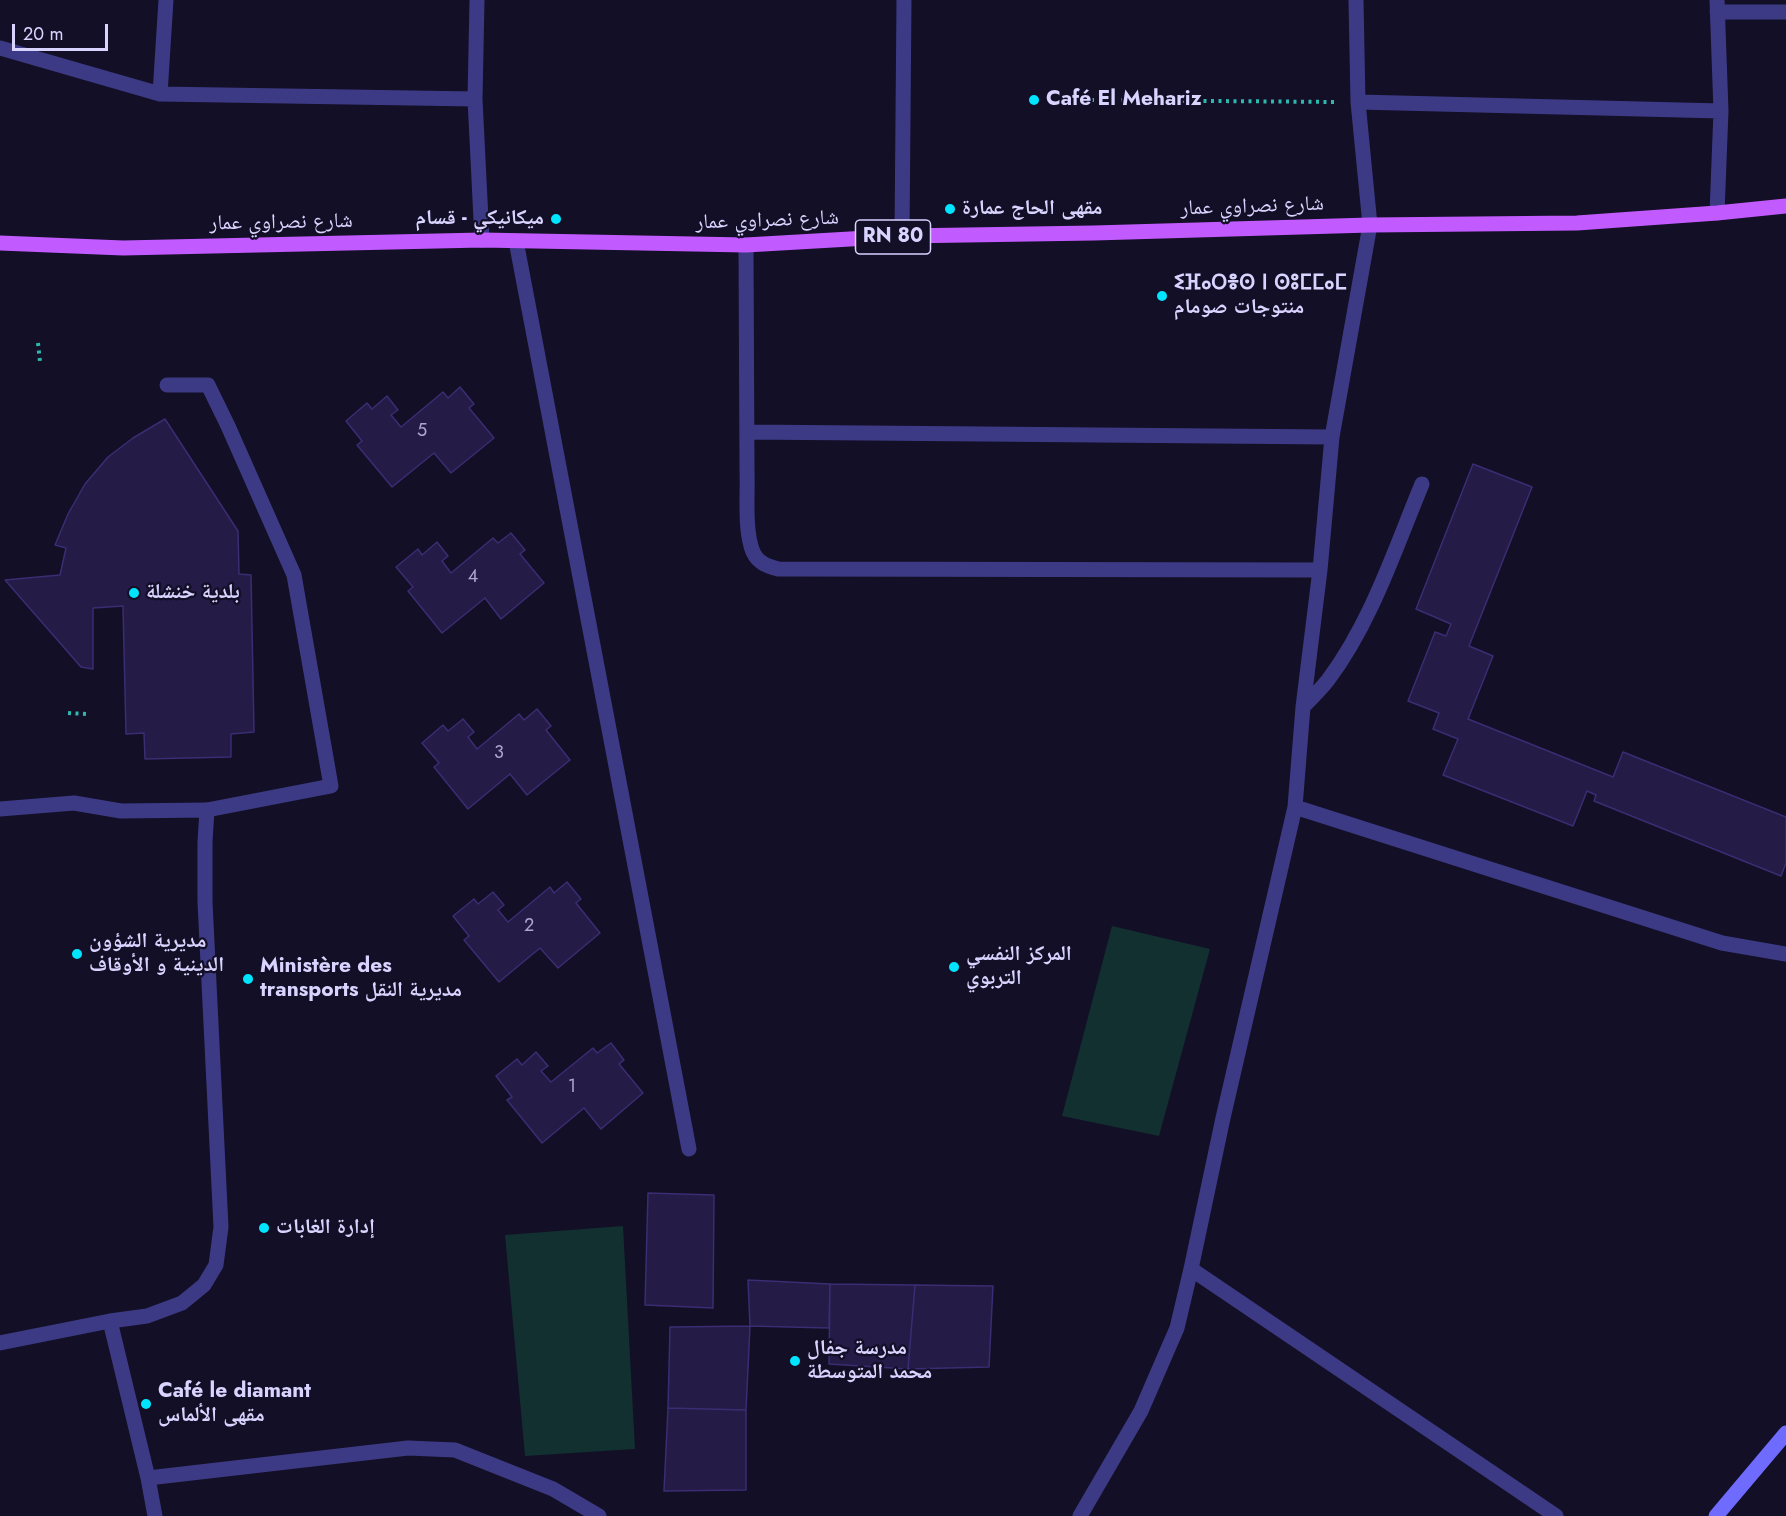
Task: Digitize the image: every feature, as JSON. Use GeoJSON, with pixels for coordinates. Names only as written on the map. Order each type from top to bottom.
{"type":"FeatureCollection","features":[{"type":"Feature","properties":{"kind":"main road","name":"شارع نصراوي عمار"},"geometry":{"type":"LineString","coordinates":[[0,243],[123,248],[482,240],[746,245],[902,236],[1371,225],[1577,223],[1786,206]]}},
{"type":"Feature","properties":{"kind":"main road"},"geometry":{"type":"LineString","coordinates":[[1716,1516],[1786,1433]]}},
{"type":"Feature","properties":{"kind":"street"},"geometry":{"type":"LineString","coordinates":[[160,94],[166,0]]}},
{"type":"Feature","properties":{"kind":"street"},"geometry":{"type":"LineString","coordinates":[[477,0],[475,99],[482,240]]}},
{"type":"Feature","properties":{"kind":"street"},"geometry":{"type":"LineString","coordinates":[[902,236],[904,0]]}},
{"type":"Feature","properties":{"kind":"street"},"geometry":{"type":"LineString","coordinates":[[1080,1516],[1141,1411],[1177,1328],[1295,807],[1303,707],[1320,570],[1332,437],[1371,225],[1358,102],[1356,0]]}},
{"type":"Feature","properties":{"kind":"street"},"geometry":{"type":"LineString","coordinates":[[1717,213],[1721,111],[1717,6],[1786,12]]}},
{"type":"Feature","properties":{"kind":"street"},"geometry":{"type":"LineString","coordinates":[[0,48],[160,94],[475,99]]}},
{"type":"Feature","properties":{"kind":"street"},"geometry":{"type":"LineString","coordinates":[[1358,102],[1721,111]]}},
{"type":"Feature","properties":{"kind":"street"},"geometry":{"type":"LineString","coordinates":[[516,241],[688,1149]]}},
{"type":"Feature","properties":{"kind":"street"},"geometry":{"type":"LineString","coordinates":[[746,245],[748,532],[752,550],[758,560],[766,566],[778,569],[1320,570]]}},
{"type":"Feature","properties":{"kind":"street"},"geometry":{"type":"LineString","coordinates":[[0,809],[74,803],[121,811],[207,810],[331,786],[294,575],[208,385],[167,385]]}},
{"type":"Feature","properties":{"kind":"street"},"geometry":{"type":"LineString","coordinates":[[747,432],[1332,437]]}},
{"type":"Feature","properties":{"kind":"street"},"geometry":{"type":"LineString","coordinates":[[1303,707],[1328,680],[1349,649],[1367,615],[1422,484]]}},
{"type":"Feature","properties":{"kind":"street"},"geometry":{"type":"LineString","coordinates":[[1295,807],[1722,943],[1786,954]]}},
{"type":"Feature","properties":{"kind":"street"},"geometry":{"type":"LineString","coordinates":[[0,1343],[147,1316],[182,1303],[204,1285],[216,1265],[221,1227],[205,902],[207,810]]}},
{"type":"Feature","properties":{"kind":"street"},"geometry":{"type":"LineString","coordinates":[[1191,1269],[1556,1516]]}},
{"type":"Feature","properties":{"kind":"street"},"geometry":{"type":"LineString","coordinates":[[110,1321],[155,1516]]}},
{"type":"Feature","properties":{"kind":"street"},"geometry":{"type":"LineString","coordinates":[[148,1478],[408,1448],[455,1450],[553,1489],[599,1516]]}},
{"type":"Feature","properties":{"kind":"path"},"geometry":{"type":"LineString","coordinates":[[1090,100],[1358,102]]}},
{"type":"Feature","properties":{"kind":"path"},"geometry":{"type":"LineString","coordinates":[[38,343],[40,362]]}},
{"type":"Feature","properties":{"kind":"path"},"geometry":{"type":"LineString","coordinates":[[68,713],[86,714]]}},
{"type":"Feature","properties":{"kind":"green space"},"geometry":{"type":"Polygon","coordinates":[[[1112,926],[1210,949],[1159,1136],[1062,1116],[1112,926]]]}},
{"type":"Feature","properties":{"kind":"green space"},"geometry":{"type":"Polygon","coordinates":[[[623,1226],[635,1449],[525,1456],[505,1235],[623,1226]]]}},
{"type":"Feature","properties":{"kind":"building"},"geometry":{"type":"Polygon","coordinates":[[[460,387],[474,404],[469,408],[494,438],[451,473],[434,453],[392,487],[357,445],[362,441],[346,421],[367,403],[372,409],[387,396],[398,410],[391,415],[401,427],[443,392],[448,398],[460,387]]]}},
{"type":"Feature","properties":{"kind":"building","name":"بلدية خنشلة"},"geometry":{"type":"Polygon","coordinates":[[[165,419],[238,531],[239,574],[251,575],[254,732],[231,734],[231,757],[145,759],[144,733],[126,734],[123,606],[93,608],[93,669],[81,667],[5,580],[60,575],[66,548],[55,545],[68,514],[85,484],[108,457],[133,438],[165,419]]]}},
{"type":"Feature","properties":{"kind":"building"},"geometry":{"type":"Polygon","coordinates":[[[1473,464],[1532,487],[1469,646],[1493,656],[1468,719],[1613,777],[1623,752],[1786,817],[1786,863],[1781,876],[1594,801],[1596,795],[1587,791],[1573,826],[1443,775],[1458,739],[1433,729],[1439,713],[1408,701],[1435,632],[1446,636],[1451,624],[1416,609],[1473,464]]]}},
{"type":"Feature","properties":{"kind":"building"},"geometry":{"type":"Polygon","coordinates":[[[511,533],[525,550],[520,554],[544,583],[501,619],[485,598],[442,633],[408,591],[413,587],[396,567],[418,549],[422,555],[437,542],[448,556],[442,561],[451,573],[493,538],[498,543],[511,533]]]}},
{"type":"Feature","properties":{"kind":"building"},"geometry":{"type":"Polygon","coordinates":[[[537,709],[551,726],[546,730],[570,760],[527,795],[510,774],[468,809],[434,767],[439,763],[422,743],[443,725],[448,731],[463,719],[474,732],[468,737],[477,749],[519,714],[524,720],[537,709]]]}},
{"type":"Feature","properties":{"kind":"building"},"geometry":{"type":"Polygon","coordinates":[[[567,882],[581,899],[576,903],[600,933],[558,968],[540,948],[499,982],[464,940],[469,936],[453,916],[474,899],[478,904],[493,892],[504,905],[498,910],[508,922],[550,887],[554,893],[567,882]]]}},
{"type":"Feature","properties":{"kind":"building"},"geometry":{"type":"Polygon","coordinates":[[[611,1043],[624,1060],[619,1064],[643,1093],[601,1129],[584,1108],[542,1143],[507,1100],[512,1097],[496,1076],[517,1059],[522,1065],[536,1052],[548,1066],[541,1071],[551,1082],[593,1048],[597,1053],[611,1043]]]}},
{"type":"Feature","properties":{"kind":"building"},"geometry":{"type":"Polygon","coordinates":[[[648,1193],[714,1195],[713,1308],[645,1305],[648,1193]]]}},
{"type":"Feature","properties":{"kind":"building"},"geometry":{"type":"Polygon","coordinates":[[[748,1280],[830,1284],[829,1328],[750,1326],[748,1280]]]}},
{"type":"Feature","properties":{"kind":"building"},"geometry":{"type":"Polygon","coordinates":[[[830,1284],[915,1285],[908,1369],[829,1364],[830,1284]]]}},
{"type":"Feature","properties":{"kind":"building"},"geometry":{"type":"Polygon","coordinates":[[[915,1285],[993,1286],[989,1367],[908,1369],[915,1285]]]}},
{"type":"Feature","properties":{"kind":"building"},"geometry":{"type":"Polygon","coordinates":[[[750,1326],[746,1410],[668,1408],[670,1327],[750,1326]]]}},
{"type":"Feature","properties":{"kind":"building"},"geometry":{"type":"Polygon","coordinates":[[[668,1408],[746,1410],[746,1490],[664,1491],[668,1408]]]}},
{"type":"Feature","properties":{"kind":"place","name":"Café El Mehariz"},"geometry":{"type":"Point","coordinates":[1034,100]}},
{"type":"Feature","properties":{"kind":"place","name":"مقهى الحاج عمارة"},"geometry":{"type":"Point","coordinates":[950,209]}},
{"type":"Feature","properties":{"kind":"place","name":"ميكانيكي - قسام"},"geometry":{"type":"Point","coordinates":[556,219]}},
{"type":"Feature","properties":{"kind":"place","name":"ⵉⴼⴰⵔⴻⵙ ⵏ ⵙⵓⵎⵎⴰⵎ منتوجات صومام"},"geometry":{"type":"Point","coordinates":[1162,296]}},
{"type":"Feature","properties":{"kind":"place","name":"بلدية خنشلة"},"geometry":{"type":"Point","coordinates":[134,593]}},
{"type":"Feature","properties":{"kind":"place","name":"مديرية الشؤون الدينية و الأوقاف"},"geometry":{"type":"Point","coordinates":[77,954]}},
{"type":"Feature","properties":{"kind":"place","name":"المركز النفسي التربوي"},"geometry":{"type":"Point","coordinates":[954,967]}},
{"type":"Feature","properties":{"kind":"place","name":"Ministère des transports مديرية النقل"},"geometry":{"type":"Point","coordinates":[248,979]}},
{"type":"Feature","properties":{"kind":"place","name":"إدارة الغابات"},"geometry":{"type":"Point","coordinates":[264,1228]}},
{"type":"Feature","properties":{"kind":"place","name":"مدرسة جفال محمد المتوسطة"},"geometry":{"type":"Point","coordinates":[795,1361]}},
{"type":"Feature","properties":{"kind":"place","name":"Café le diamant مقهى الألماس"},"geometry":{"type":"Point","coordinates":[146,1404]}}]}
